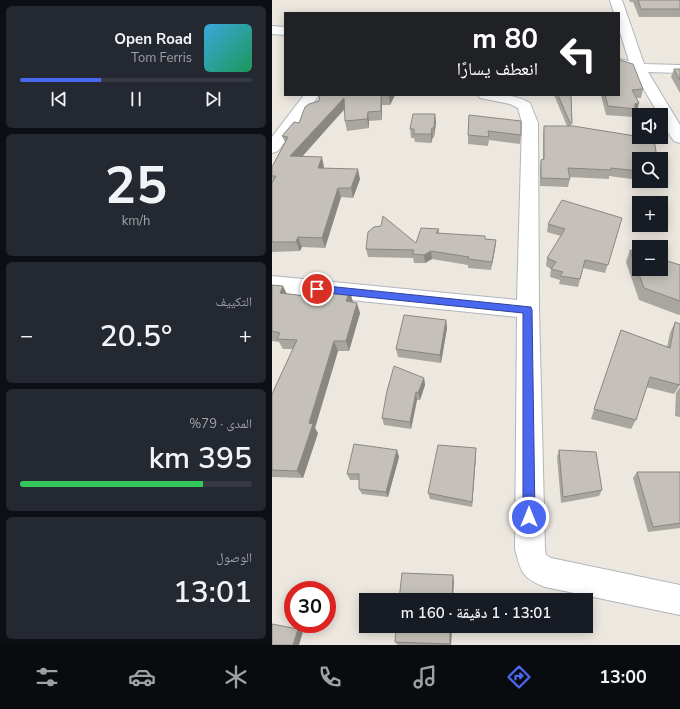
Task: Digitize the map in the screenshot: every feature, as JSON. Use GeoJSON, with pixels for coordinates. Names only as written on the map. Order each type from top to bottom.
{"type":"FeatureCollection","features":[{"type":"Feature","properties":{"kind":"street"},"geometry":{"type":"LineString","coordinates":[[616,0],[620,12]]}},
{"type":"Feature","properties":{"kind":"street"},"geometry":{"type":"LineString","coordinates":[[620,12],[638,68],[680,138]]}},
{"type":"Feature","properties":{"kind":"street"},"geometry":{"type":"LineString","coordinates":[[272,30],[284,31]]}},
{"type":"Feature","properties":{"kind":"street"},"geometry":{"type":"LineString","coordinates":[[620,63],[638,68],[680,69]]}},
{"type":"Feature","properties":{"kind":"street"},"geometry":{"type":"LineString","coordinates":[[272,148],[311,96]]}},
{"type":"Feature","properties":{"kind":"street"},"geometry":{"type":"LineString","coordinates":[[491,96],[514,100],[525,106],[530,123],[528,310],[530,549],[534,564],[545,572],[680,600]]}},
{"type":"Feature","properties":{"kind":"street"},"geometry":{"type":"LineString","coordinates":[[272,284],[528,310]]}},
{"type":"Feature","properties":{"kind":"building"},"geometry":{"type":"Polygon","coordinates":[[[638,0],[680,0],[680,9],[641,9],[638,0]]]}},
{"type":"Feature","properties":{"kind":"building"},"geometry":{"type":"Polygon","coordinates":[[[620,60],[633,64],[643,89],[632,90],[639,103],[635,104],[635,108],[608,106],[605,96],[620,96],[620,60]]]}},
{"type":"Feature","properties":{"kind":"building"},"geometry":{"type":"Polygon","coordinates":[[[674,69],[680,69],[680,80],[674,69]]]}},
{"type":"Feature","properties":{"kind":"building"},"geometry":{"type":"Polygon","coordinates":[[[320,96],[381,96],[381,111],[368,112],[367,119],[345,121],[344,98],[290,156],[322,157],[318,168],[358,169],[351,188],[338,188],[322,238],[298,237],[296,242],[272,242],[272,183],[276,176],[272,176],[272,167],[288,137],[282,136],[294,122],[299,123],[305,107],[319,101],[320,96]]]}},
{"type":"Feature","properties":{"kind":"building"},"geometry":{"type":"Polygon","coordinates":[[[558,96],[571,96],[572,123],[570,123],[558,96]]]}},
{"type":"Feature","properties":{"kind":"building"},"geometry":{"type":"Polygon","coordinates":[[[413,114],[435,114],[434,128],[432,128],[431,134],[414,134],[414,129],[410,129],[413,114]]]}},
{"type":"Feature","properties":{"kind":"building"},"geometry":{"type":"Polygon","coordinates":[[[469,115],[521,121],[521,135],[488,131],[489,137],[468,135],[469,115]]]}},
{"type":"Feature","properties":{"kind":"building"},"geometry":{"type":"Polygon","coordinates":[[[544,126],[573,126],[632,135],[632,144],[655,144],[656,152],[632,152],[632,170],[611,168],[611,170],[568,168],[570,179],[541,178],[541,160],[544,159],[544,126]]]}},
{"type":"Feature","properties":{"kind":"building"},"geometry":{"type":"Polygon","coordinates":[[[562,200],[622,218],[608,265],[585,260],[580,279],[560,276],[563,272],[551,269],[556,262],[547,258],[565,229],[548,224],[562,200]]]}},
{"type":"Feature","properties":{"kind":"building"},"geometry":{"type":"Polygon","coordinates":[[[383,216],[416,243],[421,228],[439,229],[436,233],[485,236],[485,239],[496,240],[492,262],[468,259],[469,257],[431,251],[424,255],[412,254],[414,250],[366,249],[368,232],[374,227],[381,226],[383,216]]]}},
{"type":"Feature","properties":{"kind":"building"},"geometry":{"type":"Polygon","coordinates":[[[668,261],[680,265],[680,301],[644,288],[640,276],[668,276],[668,261]]]}},
{"type":"Feature","properties":{"kind":"building"},"geometry":{"type":"Polygon","coordinates":[[[272,285],[283,286],[280,293],[322,298],[326,289],[350,291],[346,301],[357,303],[346,341],[334,341],[309,423],[313,424],[297,471],[272,470],[272,394],[297,340],[277,339],[280,333],[272,331],[272,285]]]}},
{"type":"Feature","properties":{"kind":"building"},"geometry":{"type":"Polygon","coordinates":[[[404,315],[446,320],[440,355],[396,349],[404,315]]]}},
{"type":"Feature","properties":{"kind":"building"},"geometry":{"type":"Polygon","coordinates":[[[675,322],[680,324],[680,385],[650,377],[636,420],[594,409],[621,330],[670,348],[675,322]]]}},
{"type":"Feature","properties":{"kind":"building"},"geometry":{"type":"Polygon","coordinates":[[[394,366],[424,378],[418,393],[416,392],[410,422],[382,418],[394,366]]]}},
{"type":"Feature","properties":{"kind":"building"},"geometry":{"type":"Polygon","coordinates":[[[354,444],[397,450],[386,492],[359,489],[359,474],[347,474],[354,444]]]}},
{"type":"Feature","properties":{"kind":"building"},"geometry":{"type":"Polygon","coordinates":[[[438,445],[476,448],[472,502],[428,493],[438,445]]]}},
{"type":"Feature","properties":{"kind":"building"},"geometry":{"type":"Polygon","coordinates":[[[559,450],[596,452],[602,490],[563,497],[559,450]]]}},
{"type":"Feature","properties":{"kind":"building"},"geometry":{"type":"Polygon","coordinates":[[[637,472],[680,472],[680,523],[653,527],[637,472]]]}},
{"type":"Feature","properties":{"kind":"building"},"geometry":{"type":"Polygon","coordinates":[[[402,573],[453,575],[452,593],[400,593],[402,573]]]}},
{"type":"Feature","properties":{"kind":"building"},"geometry":{"type":"Polygon","coordinates":[[[272,624],[284,626],[284,633],[297,633],[293,645],[272,645],[272,624]]]}},
{"type":"Feature","properties":{"kind":"building"},"geometry":{"type":"Polygon","coordinates":[[[396,633],[450,633],[450,644],[395,642],[396,633]]]}},
{"type":"Feature","properties":{"kind":"route"},"geometry":{"type":"LineString","coordinates":[[317,289],[528,310],[529,517]]}}]}
